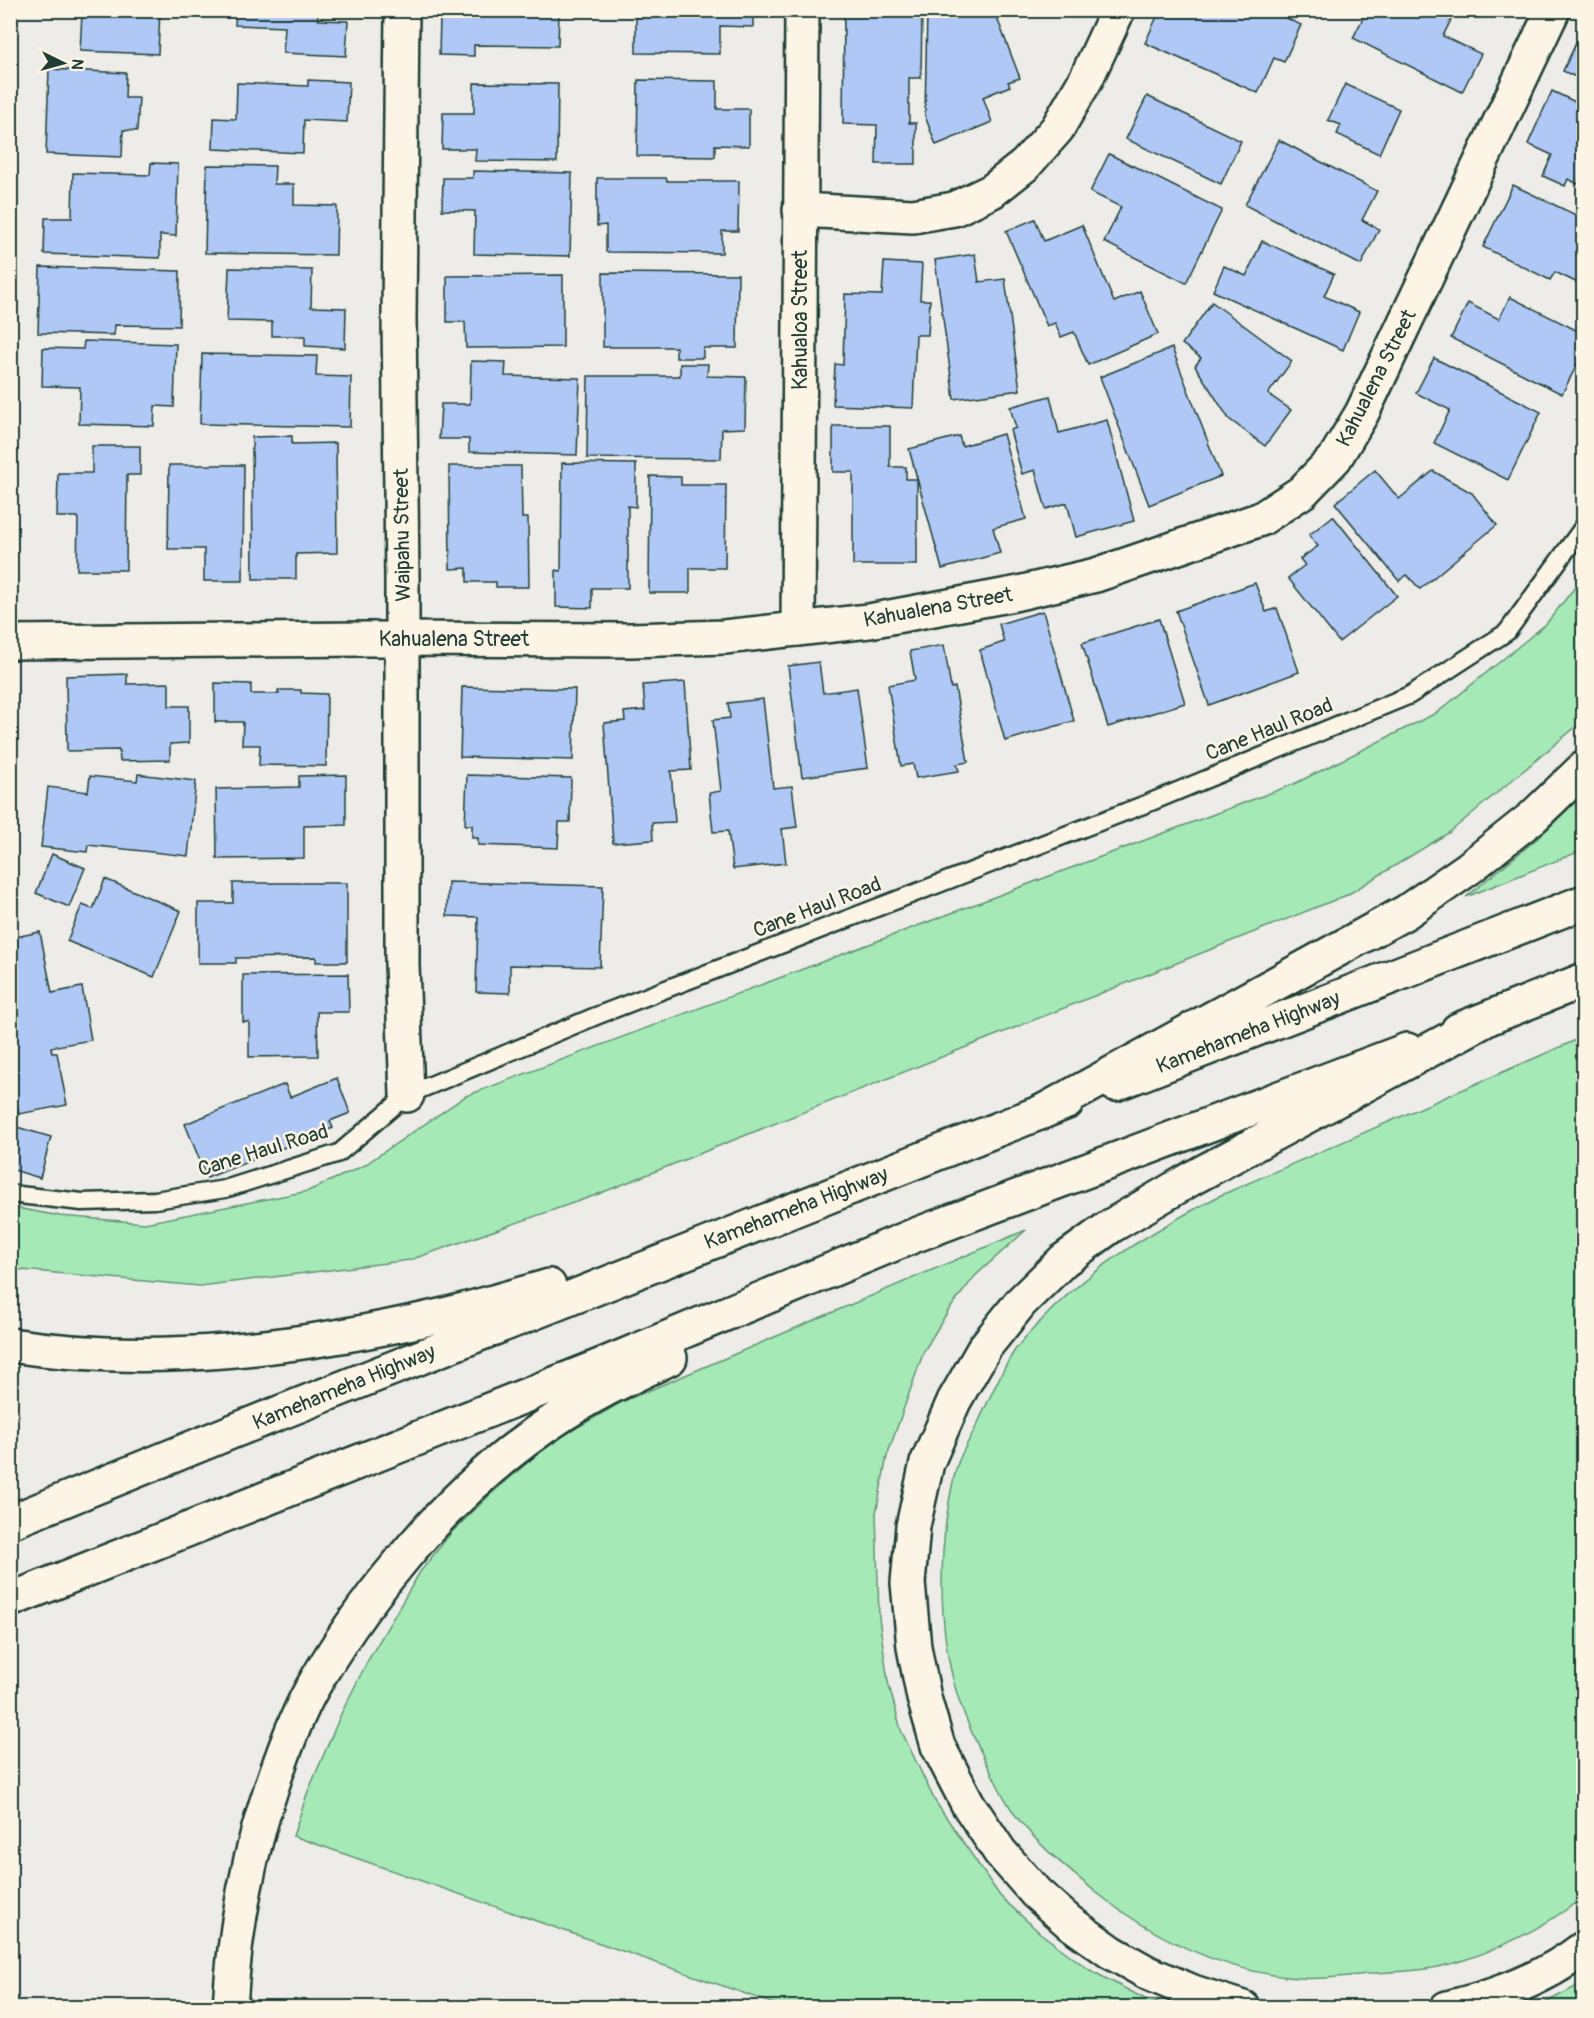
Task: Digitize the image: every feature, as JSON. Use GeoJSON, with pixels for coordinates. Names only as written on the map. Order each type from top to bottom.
{"type":"FeatureCollection","features":[{"type":"Feature","properties":{"kind":"main road","name":"Waipahu Street"},"geometry":{"type":"LineString","coordinates":[[402,10],[399,317],[402,965],[407,1095]]}},
{"type":"Feature","properties":{"kind":"main road","name":"Kahualoa Street"},"geometry":{"type":"LineString","coordinates":[[798,629],[802,10]]}},
{"type":"Feature","properties":{"kind":"main road"},"geometry":{"type":"LineString","coordinates":[[800,210],[913,216],[954,210],[992,191],[1024,165],[1057,129],[1086,79],[1118,10]]}},
{"type":"Feature","properties":{"kind":"main road","name":"Kahualena Street"},"geometry":{"type":"LineString","coordinates":[[10,642],[631,640],[723,637],[869,621],[1014,594],[1096,575],[1261,519],[1302,492],[1335,459],[1362,413],[1553,10]]}},
{"type":"Feature","properties":{"kind":"main road"},"geometry":{"type":"LineString","coordinates":[[1040,1113],[1406,912],[1469,868],[1533,817],[1584,768]]}},
{"type":"Feature","properties":{"kind":"main road","name":"Kamehameha Highway"},"geometry":{"type":"LineString","coordinates":[[10,1522],[730,1234],[1584,902]]}},
{"type":"Feature","properties":{"kind":"main road"},"geometry":{"type":"LineString","coordinates":[[10,1599],[589,1370],[913,1236],[1173,1140],[1584,980]]}},
{"type":"Feature","properties":{"kind":"main road"},"geometry":{"type":"LineString","coordinates":[[1243,2007],[1193,1992],[1148,1973],[1111,1952],[1069,1922],[1036,1893],[1000,1852],[968,1804],[938,1746],[924,1698],[914,1647],[908,1583],[913,1526],[927,1462],[954,1401],[985,1347],[1020,1302],[1064,1260],[1111,1226],[1194,1177],[1485,1020]]}},
{"type":"Feature","properties":{"kind":"main road"},"geometry":{"type":"LineString","coordinates":[[10,1345],[51,1351],[146,1354],[249,1350],[336,1338],[446,1315],[730,1234]]}},
{"type":"Feature","properties":{"kind":"main road"},"geometry":{"type":"LineString","coordinates":[[230,2007],[233,1958],[244,1889],[261,1817],[285,1748],[310,1692],[343,1637],[380,1586],[424,1532],[469,1485],[517,1446],[563,1414],[913,1236]]}},
{"type":"Feature","properties":{"kind":"main road"},"geometry":{"type":"LineString","coordinates":[[1447,2007],[1511,1990],[1572,1958],[1584,1948]]}},
{"type":"Feature","properties":{"kind":"lane","name":"Cane Haul Road"},"geometry":{"type":"LineString","coordinates":[[10,1194],[82,1202],[155,1200],[225,1189],[339,1154],[407,1095],[596,1016],[1151,802],[1410,695],[1507,632],[1584,526]]}},
{"type":"Feature","properties":{"kind":"green space"},"geometry":{"type":"Polygon","coordinates":[[[1583,577],[1584,717],[1578,725],[1450,832],[1347,895],[596,1195],[410,1260],[200,1286],[11,1269],[11,1207],[60,1216],[145,1223],[308,1191],[363,1166],[466,1096],[1294,784],[1438,712],[1546,624],[1583,577]]]}},
{"type":"Feature","properties":{"kind":"green space"},"geometry":{"type":"Polygon","coordinates":[[[1583,795],[1583,850],[1466,897],[1538,838],[1583,795]]]}},
{"type":"Feature","properties":{"kind":"green space"},"geometry":{"type":"Polygon","coordinates":[[[1583,1037],[1583,1897],[1549,1921],[1509,1942],[1467,1959],[1426,1969],[1332,1978],[1298,1978],[1236,1967],[1186,1948],[1118,1909],[1042,1845],[1011,1808],[965,1717],[951,1670],[946,1642],[942,1583],[950,1497],[960,1458],[1004,1368],[1020,1343],[1079,1285],[1123,1252],[1219,1196],[1583,1037]]]}},
{"type":"Feature","properties":{"kind":"green space"},"geometry":{"type":"Polygon","coordinates":[[[1026,1230],[975,1276],[948,1311],[924,1351],[887,1456],[876,1513],[879,1618],[888,1682],[901,1730],[935,1801],[1000,1896],[1040,1933],[1090,1970],[1145,1999],[1170,2007],[783,2007],[293,1836],[307,1794],[341,1714],[367,1662],[420,1572],[451,1533],[490,1495],[550,1443],[622,1402],[1026,1230]]]}},
{"type":"Feature","properties":{"kind":"green space"},"geometry":{"type":"Polygon","coordinates":[[[1583,1983],[1583,2007],[1537,2007],[1583,1983]]]}},
{"type":"Feature","properties":{"kind":"building"},"geometry":{"type":"Polygon","coordinates":[[[46,10],[160,10],[158,54],[80,51],[82,14],[46,13],[46,10]]]}},
{"type":"Feature","properties":{"kind":"building"},"geometry":{"type":"Polygon","coordinates":[[[236,10],[318,10],[318,20],[348,21],[346,56],[283,53],[285,27],[235,25],[236,10]]]}},
{"type":"Feature","properties":{"kind":"building"},"geometry":{"type":"Polygon","coordinates":[[[477,10],[559,10],[558,46],[474,45],[474,56],[439,55],[440,17],[477,18],[477,10]]]}},
{"type":"Feature","properties":{"kind":"building"},"geometry":{"type":"Polygon","coordinates":[[[636,10],[753,10],[753,27],[720,26],[720,54],[636,53],[636,10]]]}},
{"type":"Feature","properties":{"kind":"building"},"geometry":{"type":"Polygon","coordinates":[[[844,10],[922,10],[921,78],[909,78],[909,123],[916,123],[916,164],[876,164],[877,125],[843,124],[844,10]]]}},
{"type":"Feature","properties":{"kind":"building"},"geometry":{"type":"Polygon","coordinates":[[[927,10],[994,10],[1020,78],[1008,82],[1010,86],[983,97],[992,122],[936,145],[925,116],[927,10]]]}},
{"type":"Feature","properties":{"kind":"building"},"geometry":{"type":"Polygon","coordinates":[[[1160,10],[1270,10],[1301,25],[1284,62],[1274,58],[1258,93],[1145,43],[1160,10]]]}},
{"type":"Feature","properties":{"kind":"building"},"geometry":{"type":"Polygon","coordinates":[[[1354,10],[1456,10],[1443,36],[1481,54],[1462,92],[1353,38],[1364,16],[1354,10]]]}},
{"type":"Feature","properties":{"kind":"building"},"geometry":{"type":"Polygon","coordinates":[[[1584,26],[1584,81],[1563,71],[1584,26]]]}},
{"type":"Feature","properties":{"kind":"building"},"geometry":{"type":"Polygon","coordinates":[[[49,69],[126,73],[125,98],[139,98],[137,131],[123,130],[122,157],[46,154],[49,69]]]}},
{"type":"Feature","properties":{"kind":"building"},"geometry":{"type":"Polygon","coordinates":[[[308,80],[349,82],[347,122],[304,120],[303,153],[213,149],[214,118],[236,119],[237,83],[308,86],[308,80]]]}},
{"type":"Feature","properties":{"kind":"building"},"geometry":{"type":"Polygon","coordinates":[[[638,80],[717,81],[717,109],[749,109],[749,146],[715,145],[715,157],[637,156],[638,80]]]}},
{"type":"Feature","properties":{"kind":"building"},"geometry":{"type":"Polygon","coordinates":[[[474,83],[558,84],[557,162],[475,161],[476,149],[442,149],[443,113],[474,113],[474,83]]]}},
{"type":"Feature","properties":{"kind":"building"},"geometry":{"type":"Polygon","coordinates":[[[1345,84],[1399,109],[1379,154],[1337,134],[1341,125],[1328,120],[1345,84]]]}},
{"type":"Feature","properties":{"kind":"building"},"geometry":{"type":"Polygon","coordinates":[[[1552,91],[1584,106],[1584,187],[1568,179],[1565,186],[1543,176],[1552,155],[1528,144],[1552,91]]]}},
{"type":"Feature","properties":{"kind":"building"},"geometry":{"type":"Polygon","coordinates":[[[1147,96],[1241,141],[1221,184],[1126,139],[1147,96]]]}},
{"type":"Feature","properties":{"kind":"building"},"geometry":{"type":"Polygon","coordinates":[[[1279,140],[1377,191],[1362,220],[1379,229],[1361,265],[1245,205],[1279,140]]]}},
{"type":"Feature","properties":{"kind":"building"},"geometry":{"type":"Polygon","coordinates":[[[1109,154],[1222,210],[1186,283],[1104,242],[1121,207],[1090,192],[1109,154]]]}},
{"type":"Feature","properties":{"kind":"building"},"geometry":{"type":"Polygon","coordinates":[[[151,163],[178,164],[176,236],[160,235],[160,258],[44,254],[45,218],[72,218],[73,173],[150,175],[151,163]]]}},
{"type":"Feature","properties":{"kind":"building"},"geometry":{"type":"Polygon","coordinates":[[[207,165],[275,166],[274,184],[294,184],[294,205],[337,206],[336,255],[205,253],[207,165]]]}},
{"type":"Feature","properties":{"kind":"building"},"geometry":{"type":"Polygon","coordinates":[[[473,171],[572,173],[570,256],[474,254],[475,211],[442,210],[443,178],[473,178],[473,171]]]}},
{"type":"Feature","properties":{"kind":"building"},"geometry":{"type":"Polygon","coordinates":[[[597,178],[739,181],[738,231],[722,231],[722,253],[606,252],[606,225],[597,226],[597,178]]]}},
{"type":"Feature","properties":{"kind":"building"},"geometry":{"type":"Polygon","coordinates":[[[1513,185],[1584,219],[1584,286],[1555,272],[1550,280],[1483,247],[1513,185]]]}},
{"type":"Feature","properties":{"kind":"building"},"geometry":{"type":"Polygon","coordinates":[[[1035,219],[1044,241],[1082,225],[1114,302],[1140,291],[1158,334],[1088,365],[1074,332],[1061,337],[1055,323],[1047,326],[1006,231],[1035,219]]]}},
{"type":"Feature","properties":{"kind":"building"},"geometry":{"type":"Polygon","coordinates":[[[1262,241],[1334,274],[1324,296],[1359,312],[1343,350],[1213,291],[1224,266],[1246,276],[1262,241]]]}},
{"type":"Feature","properties":{"kind":"building"},"geometry":{"type":"Polygon","coordinates":[[[975,254],[979,282],[1005,279],[1020,390],[954,399],[935,260],[975,254]]]}},
{"type":"Feature","properties":{"kind":"building"},"geometry":{"type":"Polygon","coordinates":[[[884,262],[922,264],[920,300],[930,300],[928,335],[916,335],[913,408],[833,405],[835,364],[843,365],[845,294],[882,295],[884,262]]]}},
{"type":"Feature","properties":{"kind":"building"},"geometry":{"type":"Polygon","coordinates":[[[40,267],[180,271],[179,326],[115,325],[114,335],[38,333],[40,267]]]}},
{"type":"Feature","properties":{"kind":"building"},"geometry":{"type":"Polygon","coordinates":[[[229,268],[312,270],[311,307],[346,308],[345,348],[305,346],[305,336],[272,336],[272,322],[227,321],[229,268]]]}},
{"type":"Feature","properties":{"kind":"building"},"geometry":{"type":"Polygon","coordinates":[[[603,273],[738,274],[737,348],[703,348],[703,358],[676,358],[676,347],[603,347],[603,273]]]}},
{"type":"Feature","properties":{"kind":"building"},"geometry":{"type":"Polygon","coordinates":[[[563,275],[563,347],[466,348],[465,322],[447,322],[447,276],[563,275]]]}},
{"type":"Feature","properties":{"kind":"building"},"geometry":{"type":"Polygon","coordinates":[[[1510,297],[1584,334],[1584,351],[1562,394],[1451,338],[1468,303],[1499,319],[1510,297]]]}},
{"type":"Feature","properties":{"kind":"building"},"geometry":{"type":"Polygon","coordinates":[[[1212,302],[1292,361],[1268,394],[1291,410],[1265,446],[1229,419],[1195,366],[1201,358],[1182,344],[1212,302]]]}},
{"type":"Feature","properties":{"kind":"building"},"geometry":{"type":"Polygon","coordinates":[[[84,341],[176,344],[174,407],[155,406],[154,426],[79,424],[80,387],[42,386],[43,348],[83,349],[84,341]]]}},
{"type":"Feature","properties":{"kind":"building"},"geometry":{"type":"Polygon","coordinates":[[[1172,348],[1221,476],[1149,505],[1100,377],[1172,348]]]}},
{"type":"Feature","properties":{"kind":"building"},"geometry":{"type":"Polygon","coordinates":[[[202,354],[317,356],[316,376],[351,377],[350,427],[200,424],[202,354]]]}},
{"type":"Feature","properties":{"kind":"building"},"geometry":{"type":"Polygon","coordinates":[[[1434,358],[1541,412],[1508,480],[1434,443],[1450,410],[1416,393],[1434,358]]]}},
{"type":"Feature","properties":{"kind":"building"},"geometry":{"type":"Polygon","coordinates":[[[471,361],[506,362],[505,376],[580,378],[577,455],[469,452],[469,439],[439,439],[441,404],[470,404],[471,361]]]}},
{"type":"Feature","properties":{"kind":"building"},"geometry":{"type":"Polygon","coordinates":[[[680,364],[708,364],[707,376],[746,377],[745,428],[722,429],[721,459],[587,458],[588,376],[680,376],[680,364]]]}},
{"type":"Feature","properties":{"kind":"building"},"geometry":{"type":"Polygon","coordinates":[[[1050,396],[1059,433],[1107,420],[1134,521],[1076,537],[1067,503],[1046,509],[1035,470],[1022,474],[1010,430],[1016,428],[1010,407],[1050,396]]]}},
{"type":"Feature","properties":{"kind":"building"},"geometry":{"type":"Polygon","coordinates":[[[833,426],[890,426],[890,467],[906,467],[906,479],[917,479],[917,565],[853,565],[853,472],[833,472],[833,426]]]}},
{"type":"Feature","properties":{"kind":"building"},"geometry":{"type":"Polygon","coordinates":[[[1003,434],[1026,519],[993,528],[1000,553],[942,569],[909,449],[959,436],[962,446],[1003,434]]]}},
{"type":"Feature","properties":{"kind":"building"},"geometry":{"type":"Polygon","coordinates":[[[292,436],[292,444],[336,443],[337,553],[296,554],[296,579],[253,579],[252,437],[292,436]]]}},
{"type":"Feature","properties":{"kind":"building"},"geometry":{"type":"Polygon","coordinates":[[[92,446],[140,446],[140,475],[127,475],[126,570],[77,570],[78,517],[57,517],[58,473],[92,473],[92,446]]]}},
{"type":"Feature","properties":{"kind":"building"},"geometry":{"type":"Polygon","coordinates":[[[562,463],[636,464],[636,507],[628,506],[628,588],[592,588],[592,608],[556,607],[556,570],[561,571],[562,463]]]}},
{"type":"Feature","properties":{"kind":"building"},"geometry":{"type":"Polygon","coordinates":[[[169,465],[244,465],[243,581],[204,581],[204,549],[168,549],[169,465]]]}},
{"type":"Feature","properties":{"kind":"building"},"geometry":{"type":"Polygon","coordinates":[[[449,466],[521,466],[522,518],[528,518],[529,587],[496,587],[496,582],[467,582],[467,568],[450,569],[449,466]]]}},
{"type":"Feature","properties":{"kind":"building"},"geometry":{"type":"Polygon","coordinates":[[[1375,470],[1399,499],[1433,471],[1472,493],[1497,525],[1420,589],[1407,575],[1399,581],[1335,503],[1375,470]]]}},
{"type":"Feature","properties":{"kind":"building"},"geometry":{"type":"Polygon","coordinates":[[[650,476],[681,477],[681,485],[726,485],[725,568],[690,568],[690,593],[649,593],[650,476]]]}},
{"type":"Feature","properties":{"kind":"building"},"geometry":{"type":"Polygon","coordinates":[[[1333,516],[1397,596],[1339,642],[1288,578],[1305,565],[1300,559],[1318,546],[1309,535],[1333,516]]]}},
{"type":"Feature","properties":{"kind":"building"},"geometry":{"type":"Polygon","coordinates":[[[1255,583],[1266,612],[1277,608],[1299,672],[1209,705],[1176,611],[1255,583]]]}},
{"type":"Feature","properties":{"kind":"building"},"geometry":{"type":"Polygon","coordinates":[[[1043,611],[1074,721],[1005,741],[980,650],[1004,642],[999,624],[1043,611]]]}},
{"type":"Feature","properties":{"kind":"building"},"geometry":{"type":"Polygon","coordinates":[[[1159,619],[1185,703],[1108,727],[1082,643],[1159,619]]]}},
{"type":"Feature","properties":{"kind":"building"},"geometry":{"type":"Polygon","coordinates":[[[944,645],[951,688],[955,687],[968,762],[957,764],[959,771],[916,778],[913,764],[901,766],[888,685],[915,680],[910,651],[944,645]]]}},
{"type":"Feature","properties":{"kind":"building"},"geometry":{"type":"Polygon","coordinates":[[[819,662],[823,693],[857,688],[868,768],[802,777],[788,666],[819,662]]]}},
{"type":"Feature","properties":{"kind":"building"},"geometry":{"type":"Polygon","coordinates":[[[127,674],[127,684],[169,683],[169,706],[189,706],[189,743],[170,744],[170,760],[120,761],[119,750],[67,751],[66,676],[127,674]]]}},
{"type":"Feature","properties":{"kind":"building"},"geometry":{"type":"Polygon","coordinates":[[[685,682],[691,770],[671,771],[675,822],[652,823],[653,840],[613,843],[604,723],[625,721],[624,712],[645,710],[643,685],[685,682]]]}},
{"type":"Feature","properties":{"kind":"building"},"geometry":{"type":"Polygon","coordinates":[[[215,683],[251,684],[251,694],[279,694],[278,690],[301,690],[301,693],[327,694],[326,766],[259,765],[260,745],[242,745],[243,722],[215,722],[215,683]]]}},
{"type":"Feature","properties":{"kind":"building"},"geometry":{"type":"Polygon","coordinates":[[[462,687],[575,689],[573,760],[460,757],[462,687]]]}},
{"type":"Feature","properties":{"kind":"building"},"geometry":{"type":"Polygon","coordinates":[[[763,699],[773,788],[792,786],[797,827],[782,829],[786,863],[733,869],[728,831],[713,832],[709,793],[721,791],[713,720],[730,718],[728,703],[763,699]]]}},
{"type":"Feature","properties":{"kind":"building"},"geometry":{"type":"Polygon","coordinates":[[[138,774],[196,781],[188,856],[88,845],[87,852],[41,847],[48,787],[88,792],[90,776],[137,781],[138,774]]]}},
{"type":"Feature","properties":{"kind":"building"},"geometry":{"type":"Polygon","coordinates":[[[346,775],[346,825],[304,826],[304,858],[217,859],[216,789],[299,787],[299,776],[346,775]]]}},
{"type":"Feature","properties":{"kind":"building"},"geometry":{"type":"Polygon","coordinates":[[[467,775],[571,778],[570,822],[559,822],[558,848],[478,845],[478,838],[472,838],[472,825],[465,825],[467,775]]]}},
{"type":"Feature","properties":{"kind":"building"},"geometry":{"type":"Polygon","coordinates":[[[52,854],[85,868],[69,907],[36,893],[52,854]]]}},
{"type":"Feature","properties":{"kind":"building"},"geometry":{"type":"Polygon","coordinates":[[[105,879],[181,911],[154,977],[67,941],[82,905],[93,909],[105,879]]]}},
{"type":"Feature","properties":{"kind":"building"},"geometry":{"type":"Polygon","coordinates":[[[448,882],[603,886],[600,967],[510,965],[510,993],[476,992],[478,917],[447,916],[448,882]]]}},
{"type":"Feature","properties":{"kind":"building"},"geometry":{"type":"Polygon","coordinates":[[[233,883],[347,883],[347,962],[316,962],[316,957],[236,958],[236,963],[198,963],[198,903],[233,903],[233,883]]]}},
{"type":"Feature","properties":{"kind":"building"},"geometry":{"type":"Polygon","coordinates":[[[40,932],[52,993],[82,987],[91,1040],[51,1047],[52,1053],[57,1053],[67,1105],[19,1114],[10,1069],[10,938],[40,932]]]}},
{"type":"Feature","properties":{"kind":"building"},"geometry":{"type":"Polygon","coordinates":[[[348,974],[349,1012],[317,1012],[318,1056],[249,1057],[249,1022],[243,1022],[243,975],[348,974]]]}},
{"type":"Feature","properties":{"kind":"building"},"geometry":{"type":"Polygon","coordinates":[[[337,1078],[350,1113],[330,1121],[333,1128],[207,1178],[185,1124],[285,1084],[290,1097],[337,1078]]]}},
{"type":"Feature","properties":{"kind":"building"},"geometry":{"type":"Polygon","coordinates":[[[10,1125],[51,1137],[40,1178],[10,1169],[10,1125]]]}}]}
